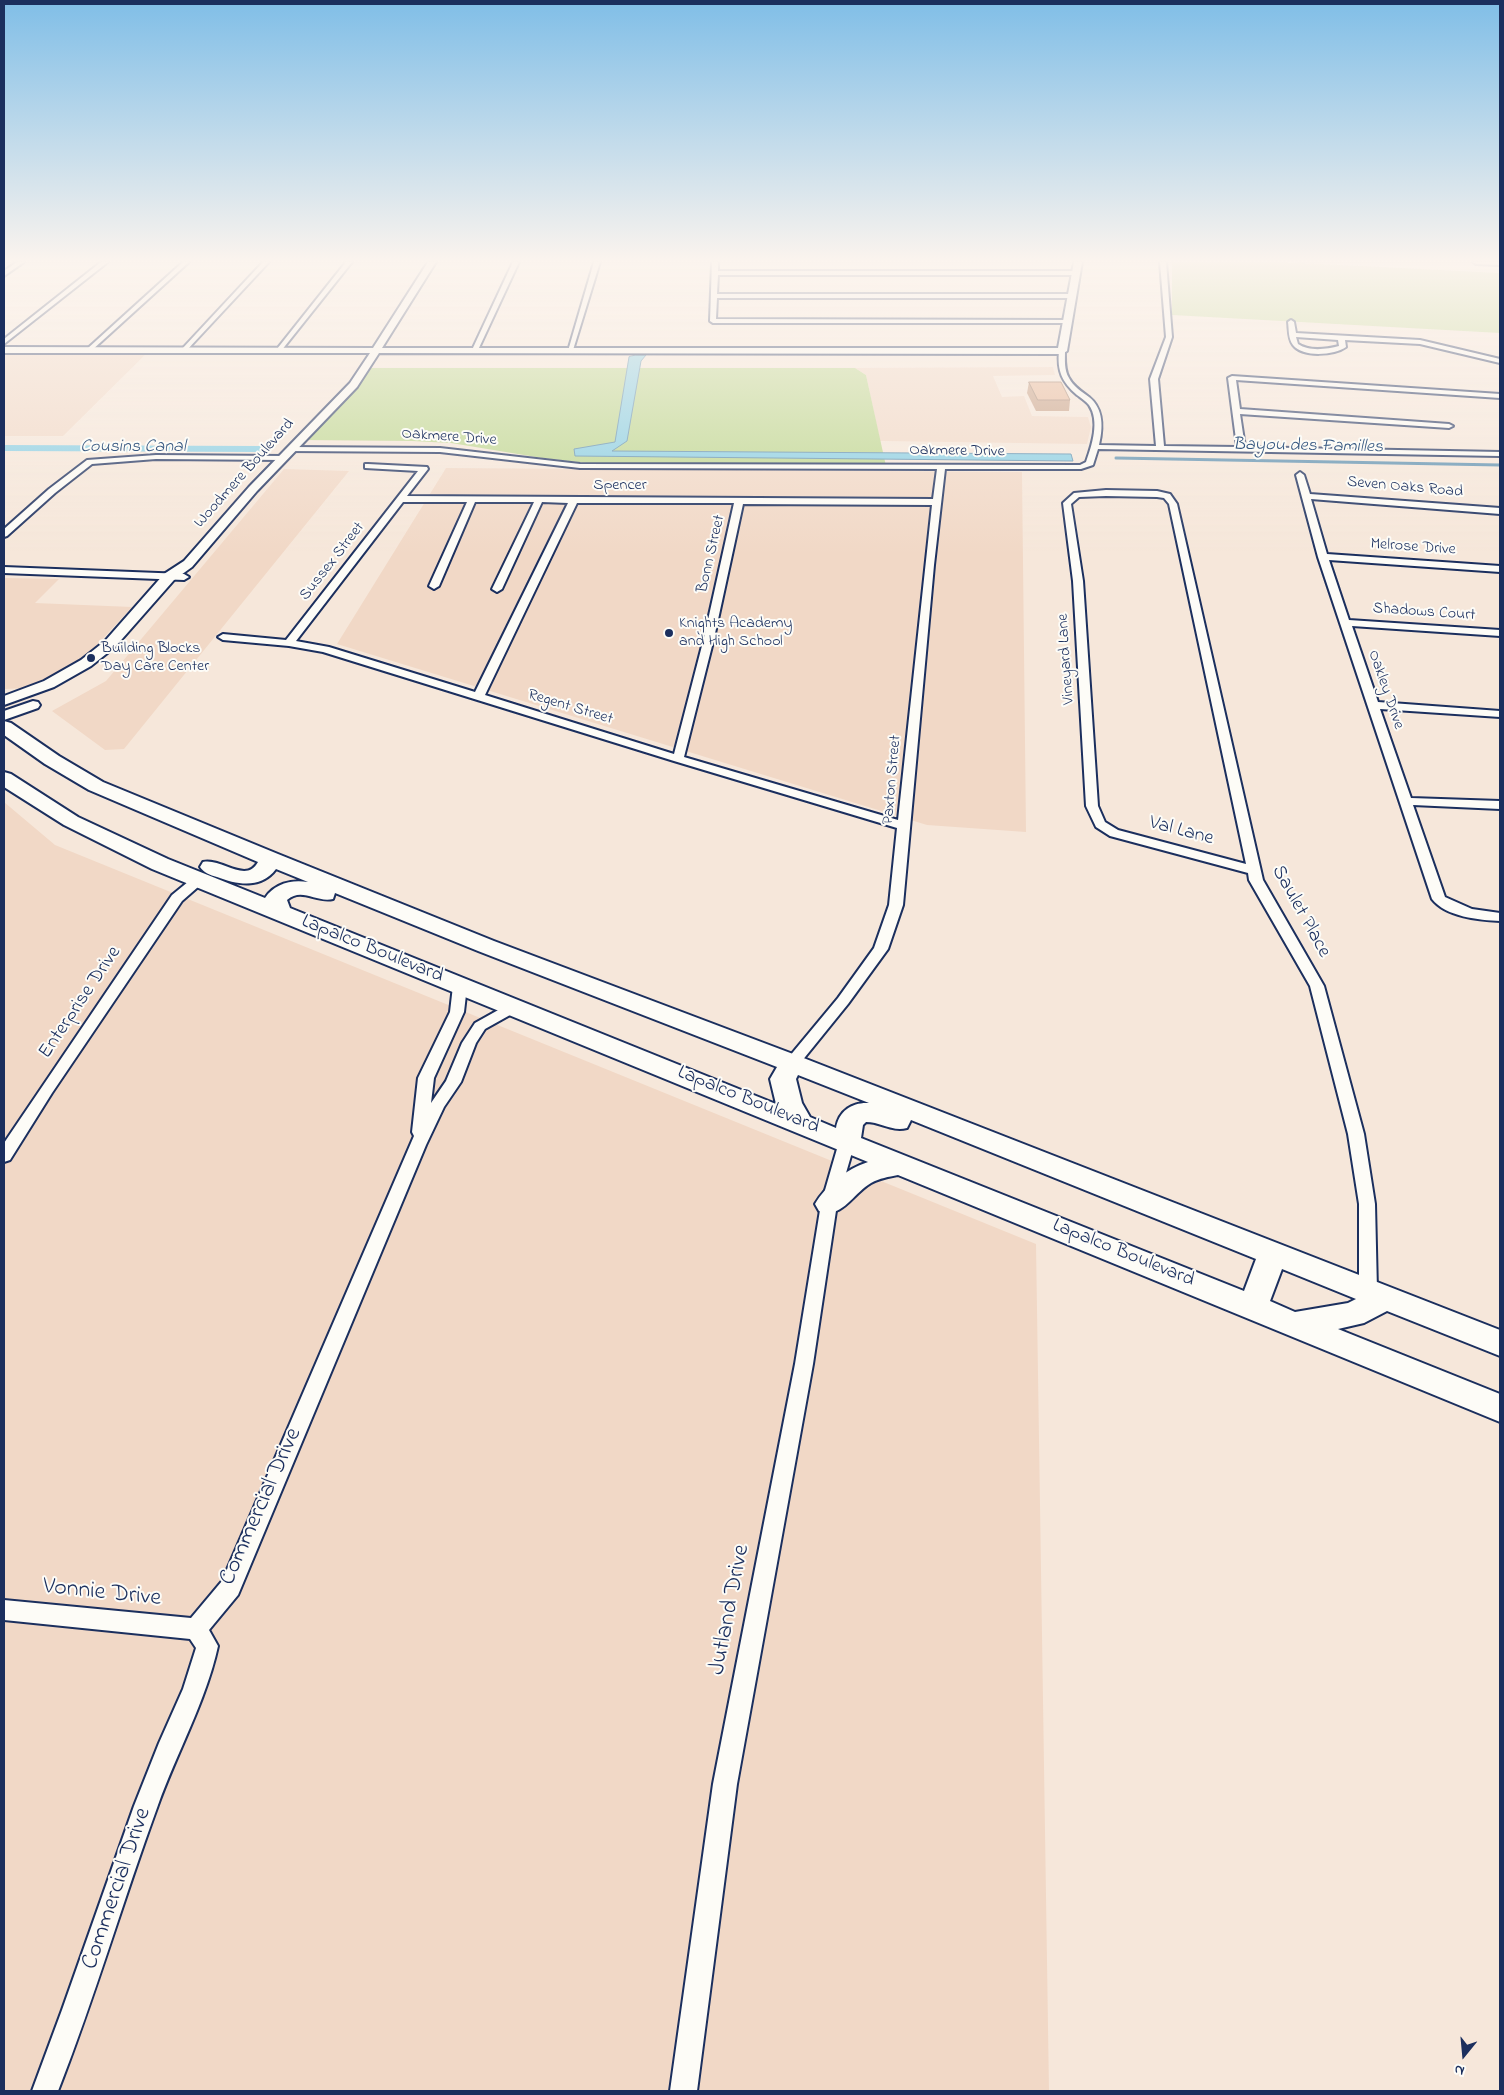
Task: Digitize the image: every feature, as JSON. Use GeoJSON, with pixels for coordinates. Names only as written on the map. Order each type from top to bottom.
{"type":"FeatureCollection","features":[{"type":"Feature","properties":{"kind":"main road"},"geometry":{"type":"LineString","coordinates":[[4,726],[52,760],[96,786],[270,859],[1500,1343]]}},
{"type":"Feature","properties":{"kind":"main road","name":"Lapalco Boulevard"},"geometry":{"type":"LineString","coordinates":[[4,778],[71,821],[199,880],[800,1122],[1500,1408]]}},
{"type":"Feature","properties":{"kind":"main road"},"geometry":{"type":"LineString","coordinates":[[126,848],[166,850],[238,878],[256,876],[267,867],[270,859]]}},
{"type":"Feature","properties":{"kind":"main road"},"geometry":{"type":"LineString","coordinates":[[281,913],[276,904],[276,898],[289,888],[298,886],[311,888],[351,904],[403,912]]}},
{"type":"Feature","properties":{"kind":"main road"},"geometry":{"type":"LineString","coordinates":[[792,1063],[783,1079],[789,1103],[800,1122]]}},
{"type":"Feature","properties":{"kind":"main road"},"geometry":{"type":"LineString","coordinates":[[847,1142],[850,1123],[854,1116],[860,1112],[868,1111],[952,1143],[996,1144]]}},
{"type":"Feature","properties":{"kind":"main road"},"geometry":{"type":"LineString","coordinates":[[830,1204],[859,1176],[877,1169],[902,1164]]}},
{"type":"Feature","properties":{"kind":"main road"},"geometry":{"type":"LineString","coordinates":[[1253,1306],[1273,1253]]}},
{"type":"Feature","properties":{"kind":"main road"},"geometry":{"type":"LineString","coordinates":[[1295,1324],[1353,1314],[1377,1295]]}},
{"type":"Feature","properties":{"kind":"street","name":"Woodmere Boulevard"},"geometry":{"type":"LineString","coordinates":[[86,679],[118,651],[287,453],[305,440],[354,385],[371,360]]}},
{"type":"Feature","properties":{"kind":"street","name":"Oakmere Drive"},"geometry":{"type":"LineString","coordinates":[[4,534],[52,491],[90,462],[156,456],[390,449],[460,452],[567,465],[1081,467],[1090,464],[1098,428],[1094,407],[1073,389],[1064,376],[1061,367],[1061,360]]}},
{"type":"Feature","properties":{"kind":"street"},"geometry":{"type":"LineString","coordinates":[[1160,448],[1154,380],[1161,360]]}},
{"type":"Feature","properties":{"kind":"street"},"geometry":{"type":"LineString","coordinates":[[1476,364],[1497,361]]}},
{"type":"Feature","properties":{"kind":"street"},"geometry":{"type":"LineString","coordinates":[[1241,450],[1232,378],[1500,396]]}},
{"type":"Feature","properties":{"kind":"street"},"geometry":{"type":"LineString","coordinates":[[1236,411],[1449,426]]}},
{"type":"Feature","properties":{"kind":"street","name":"Oakmere Drive"},"geometry":{"type":"LineString","coordinates":[[390,449],[384,447],[400,441],[451,443],[542,458],[605,465]]}},
{"type":"Feature","properties":{"kind":"street"},"geometry":{"type":"LineString","coordinates":[[1095,447],[1500,454]]}},
{"type":"Feature","properties":{"kind":"street"},"geometry":{"type":"LineString","coordinates":[[368,466],[424,468],[400,499]]}},
{"type":"Feature","properties":{"kind":"street","name":"Paxton Street"},"geometry":{"type":"LineString","coordinates":[[792,1063],[843,1001],[881,949],[896,905],[941,467]]}},
{"type":"Feature","properties":{"kind":"street","name":"Oakley Drive"},"geometry":{"type":"LineString","coordinates":[[1300,475],[1323,557],[1439,899],[1451,908],[1484,916],[1500,917]]}},
{"type":"Feature","properties":{"kind":"street","name":"Saulet Place"},"geometry":{"type":"LineString","coordinates":[[1077,495],[1106,493],[1158,494],[1166,496],[1173,504],[1256,880],[1318,986],[1356,1134],[1367,1204],[1377,1295]]}},
{"type":"Feature","properties":{"kind":"street","name":"Vineyard Lane"},"geometry":{"type":"LineString","coordinates":[[1077,495],[1067,503],[1078,581],[1092,806],[1100,824]]}},
{"type":"Feature","properties":{"kind":"street","name":"Seven Oaks Road"},"geometry":{"type":"LineString","coordinates":[[1307,496],[1500,511]]}},
{"type":"Feature","properties":{"kind":"street","name":"Spencer"},"geometry":{"type":"LineString","coordinates":[[400,499],[936,502]]}},
{"type":"Feature","properties":{"kind":"street","name":"Sussex Street"},"geometry":{"type":"LineString","coordinates":[[289,643],[400,499]]}},
{"type":"Feature","properties":{"kind":"street"},"geometry":{"type":"LineString","coordinates":[[434,586],[472,500]]}},
{"type":"Feature","properties":{"kind":"street"},"geometry":{"type":"LineString","coordinates":[[497,589],[539,500]]}},
{"type":"Feature","properties":{"kind":"street"},"geometry":{"type":"LineString","coordinates":[[479,696],[574,500]]}},
{"type":"Feature","properties":{"kind":"street","name":"Bonn Street"},"geometry":{"type":"LineString","coordinates":[[678,758],[709,638],[740,501]]}},
{"type":"Feature","properties":{"kind":"street","name":"Melrose Drive"},"geometry":{"type":"LineString","coordinates":[[1323,557],[1500,569]]}},
{"type":"Feature","properties":{"kind":"street"},"geometry":{"type":"LineString","coordinates":[[4,570],[169,577]]}},
{"type":"Feature","properties":{"kind":"street","name":"Woodmere Boulevard"},"geometry":{"type":"LineString","coordinates":[[4,701],[49,684],[86,663],[110,644],[169,577],[186,571]]}},
{"type":"Feature","properties":{"kind":"street","name":"Shadows Court"},"geometry":{"type":"LineString","coordinates":[[1345,623],[1500,633]]}},
{"type":"Feature","properties":{"kind":"street","name":"Regent Street"},"geometry":{"type":"LineString","coordinates":[[223,637],[289,643],[324,649],[905,826]]}},
{"type":"Feature","properties":{"kind":"street"},"geometry":{"type":"LineString","coordinates":[[4,716],[46,701]]}},
{"type":"Feature","properties":{"kind":"street"},"geometry":{"type":"LineString","coordinates":[[1373,705],[1500,714]]}},
{"type":"Feature","properties":{"kind":"street"},"geometry":{"type":"LineString","coordinates":[[1406,801],[1500,805]]}},
{"type":"Feature","properties":{"kind":"street","name":"Val Lane"},"geometry":{"type":"LineString","coordinates":[[1100,824],[1114,833],[1254,870]]}},
{"type":"Feature","properties":{"kind":"street","name":"Enterprise Drive"},"geometry":{"type":"LineString","coordinates":[[4,1156],[46,1089],[177,898],[199,880]]}},
{"type":"Feature","properties":{"kind":"street","name":"Commercial Drive"},"geometry":{"type":"LineString","coordinates":[[418,1145],[426,1078],[457,1012],[460,986]]}},
{"type":"Feature","properties":{"kind":"street","name":"Commercial Drive"},"geometry":{"type":"LineString","coordinates":[[46,2091],[69,2031],[161,1766],[204,1667],[207,1646],[196,1629],[230,1588],[418,1145],[437,1106],[453,1082],[469,1043],[480,1026],[514,1007]]}},
{"type":"Feature","properties":{"kind":"street","name":"Jutland Drive"},"geometry":{"type":"LineString","coordinates":[[683,2091],[725,1784],[804,1364],[830,1204],[847,1142]]}},
{"type":"Feature","properties":{"kind":"street","name":"Vonnie Drive"},"geometry":{"type":"LineString","coordinates":[[6,1615],[196,1629]]}},
{"type":"Feature","properties":{"kind":"shaded area"},"geometry":{"type":"Polygon","coordinates":[[[4,360],[140,360],[63,436],[4,436],[4,360]]]}},
{"type":"Feature","properties":{"kind":"shaded area"},"geometry":{"type":"Polygon","coordinates":[[[1053,367],[1055,375],[993,376],[1002,397],[1024,396],[1032,416],[1088,417],[1091,427],[1087,444],[880,441],[866,375],[855,368],[1053,367]]]}},
{"type":"Feature","properties":{"kind":"shaded area"},"geometry":{"type":"Polygon","coordinates":[[[446,468],[1022,472],[1026,832],[927,825],[337,644],[446,468]]]}},
{"type":"Feature","properties":{"kind":"shaded area"},"geometry":{"type":"Polygon","coordinates":[[[284,469],[349,471],[124,749],[105,750],[52,711],[106,681],[284,469]]]}},
{"type":"Feature","properties":{"kind":"shaded area"},"geometry":{"type":"Polygon","coordinates":[[[4,578],[59,579],[35,603],[132,607],[84,659],[29,688],[4,689],[4,578]]]}},
{"type":"Feature","properties":{"kind":"shaded area"},"geometry":{"type":"Polygon","coordinates":[[[4,802],[55,845],[1036,1244],[1049,2091],[4,2091],[4,802]]]}},
{"type":"Feature","properties":{"kind":"green space"},"geometry":{"type":"Polygon","coordinates":[[[366,368],[855,368],[866,375],[886,466],[605,465],[542,458],[451,443],[300,440],[366,368]]]}},
{"type":"Feature","properties":{"kind":"water"},"geometry":{"type":"Polygon","coordinates":[[[629,360],[642,360],[627,441],[612,451],[1071,454],[1073,461],[575,456],[574,449],[615,442],[629,360]]]}},
{"type":"Feature","properties":{"kind":"building"},"geometry":{"type":"Polygon","coordinates":[[[1029,382],[1061,382],[1070,400],[1038,400],[1029,382]]]}},
{"type":"Feature","properties":{"kind":"waterway","name":"Cousins Canal"},"geometry":{"type":"LineString","coordinates":[[4,448],[263,449]]}},
{"type":"Feature","properties":{"kind":"waterway","name":"Bayou des Familles"},"geometry":{"type":"LineString","coordinates":[[1116,458],[1500,465]]}},
{"type":"Feature","properties":{"kind":"place","name":"Knights Academy and High School"},"geometry":{"type":"Point","coordinates":[669,633]}},
{"type":"Feature","properties":{"kind":"place","name":"Building Blocks Day Care Center"},"geometry":{"type":"Point","coordinates":[91,658]}}]}
